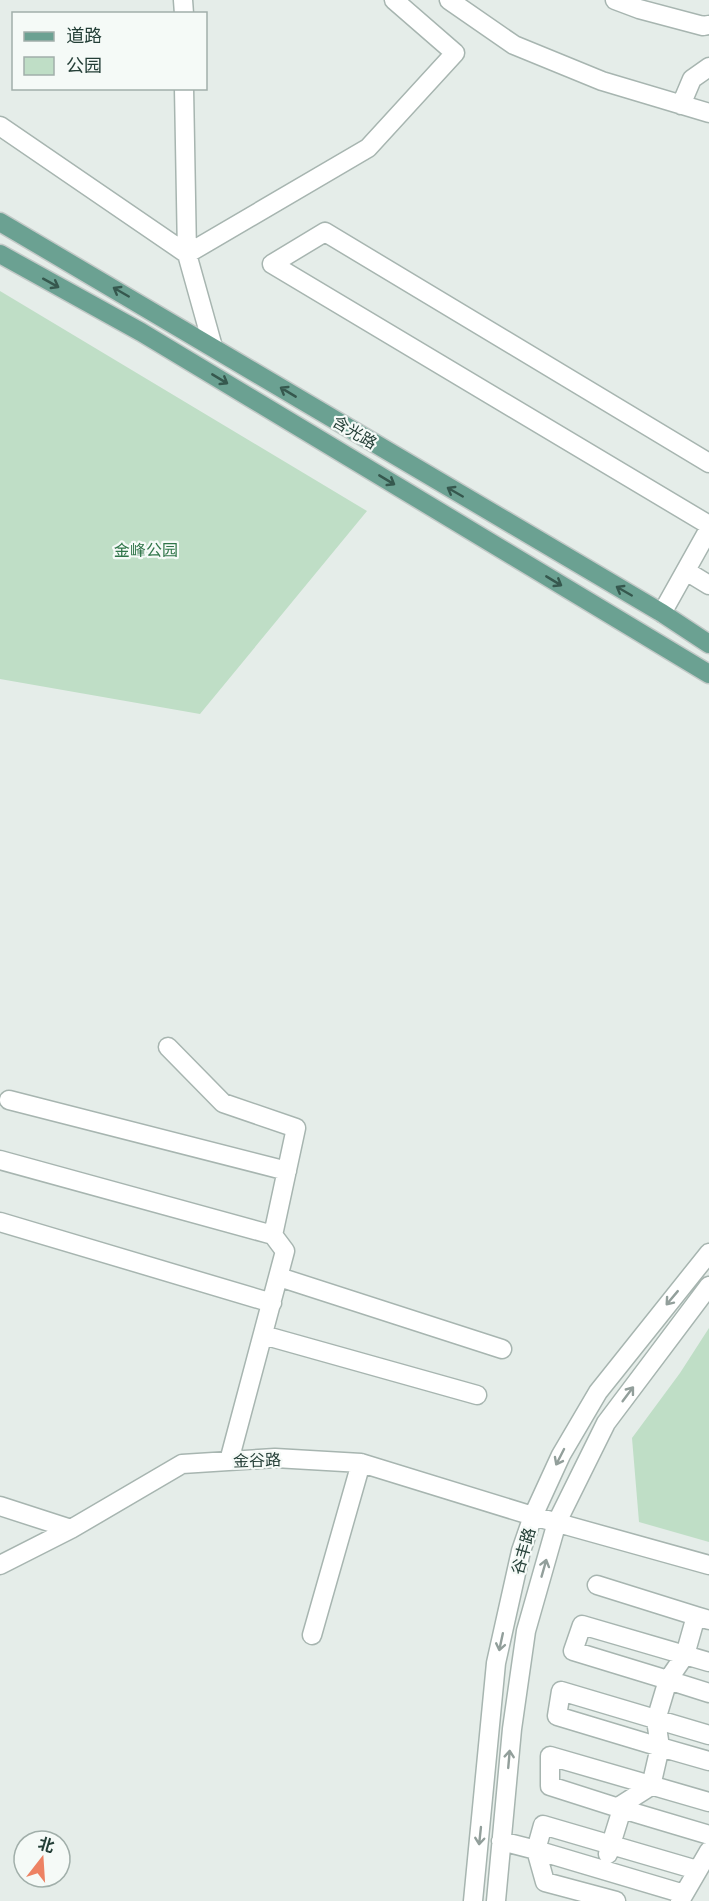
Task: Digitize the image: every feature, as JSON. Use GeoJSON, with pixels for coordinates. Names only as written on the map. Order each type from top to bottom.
{"type":"FeatureCollection","features":[{"type":"Feature","properties":{"kind":"main road","name":"含光路"},"geometry":{"type":"LineString","coordinates":[[0,222],[662,613],[709,644]]}},
{"type":"Feature","properties":{"kind":"main road","name":"含光路"},"geometry":{"type":"LineString","coordinates":[[0,254],[151,338],[709,674]]}},
{"type":"Feature","properties":{"kind":"street"},"geometry":{"type":"LineString","coordinates":[[187,254],[368,148],[455,53],[394,0]]}},
{"type":"Feature","properties":{"kind":"street"},"geometry":{"type":"LineString","coordinates":[[449,0],[514,45],[602,81],[709,113]]}},
{"type":"Feature","properties":{"kind":"street"},"geometry":{"type":"LineString","coordinates":[[615,0],[639,9],[709,26]]}},
{"type":"Feature","properties":{"kind":"street"},"geometry":{"type":"LineString","coordinates":[[681,105],[692,79],[709,67]]}},
{"type":"Feature","properties":{"kind":"street"},"geometry":{"type":"LineString","coordinates":[[184,90],[187,254],[213,347]]}},
{"type":"Feature","properties":{"kind":"street"},"geometry":{"type":"LineString","coordinates":[[0,126],[187,254]]}},
{"type":"Feature","properties":{"kind":"street"},"geometry":{"type":"LineString","coordinates":[[662,613],[709,527],[272,264],[325,232],[709,463]]}},
{"type":"Feature","properties":{"kind":"street"},"geometry":{"type":"LineString","coordinates":[[686,571],[709,585]]}},
{"type":"Feature","properties":{"kind":"street"},"geometry":{"type":"LineString","coordinates":[[168,1047],[223,1103],[296,1128],[273,1235]]}},
{"type":"Feature","properties":{"kind":"street"},"geometry":{"type":"LineString","coordinates":[[9,1100],[286,1172]]}},
{"type":"Feature","properties":{"kind":"street"},"geometry":{"type":"LineString","coordinates":[[0,1160],[273,1235],[285,1251],[229,1461]]}},
{"type":"Feature","properties":{"kind":"street"},"geometry":{"type":"LineString","coordinates":[[0,1222],[272,1303]]}},
{"type":"Feature","properties":{"kind":"street","name":"谷丰路"},"geometry":{"type":"LineString","coordinates":[[473,1901],[496,1663],[521,1551],[533,1516],[561,1455],[598,1392],[709,1253]]}},
{"type":"Feature","properties":{"kind":"street"},"geometry":{"type":"LineString","coordinates":[[279,1277],[501,1349]]}},
{"type":"Feature","properties":{"kind":"street","name":"谷丰路"},"geometry":{"type":"LineString","coordinates":[[496,1901],[512,1729],[526,1631],[557,1522],[606,1423],[709,1286]]}},
{"type":"Feature","properties":{"kind":"street"},"geometry":{"type":"LineString","coordinates":[[264,1335],[477,1395]]}},
{"type":"Feature","properties":{"kind":"street","name":"金谷路"},"geometry":{"type":"LineString","coordinates":[[0,1564],[71,1529],[182,1464],[275,1458],[361,1463],[533,1516],[709,1565]]}},
{"type":"Feature","properties":{"kind":"street"},"geometry":{"type":"LineString","coordinates":[[312,1635],[361,1463]]}},
{"type":"Feature","properties":{"kind":"street"},"geometry":{"type":"LineString","coordinates":[[0,1506],[71,1529]]}},
{"type":"Feature","properties":{"kind":"street"},"geometry":{"type":"LineString","coordinates":[[597,1585],[703,1618],[685,1655],[668,1680],[656,1720],[660,1747],[651,1786],[620,1808],[604,1870]]}},
{"type":"Feature","properties":{"kind":"street"},"geometry":{"type":"LineString","coordinates":[[709,1662],[582,1625],[573,1651],[709,1693]]}},
{"type":"Feature","properties":{"kind":"street"},"geometry":{"type":"LineString","coordinates":[[709,1735],[561,1691],[557,1716],[709,1761]]}},
{"type":"Feature","properties":{"kind":"street"},"geometry":{"type":"LineString","coordinates":[[709,1802],[550,1756],[550,1786],[709,1835]]}},
{"type":"Feature","properties":{"kind":"street"},"geometry":{"type":"LineString","coordinates":[[616,1901],[545,1882],[536,1850],[543,1825],[697,1870]]}},
{"type":"Feature","properties":{"kind":"street"},"geometry":{"type":"LineString","coordinates":[[501,1841],[604,1870],[682,1898],[709,1851]]}},
{"type":"Feature","properties":{"kind":"green space","name":"金峰公园"},"geometry":{"type":"Polygon","coordinates":[[[0,291],[367,511],[200,714],[0,679],[0,291]]]}},
{"type":"Feature","properties":{"kind":"green space"},"geometry":{"type":"Polygon","coordinates":[[[709,1328],[709,1542],[639,1522],[632,1438],[680,1373],[709,1328]]]}}]}
